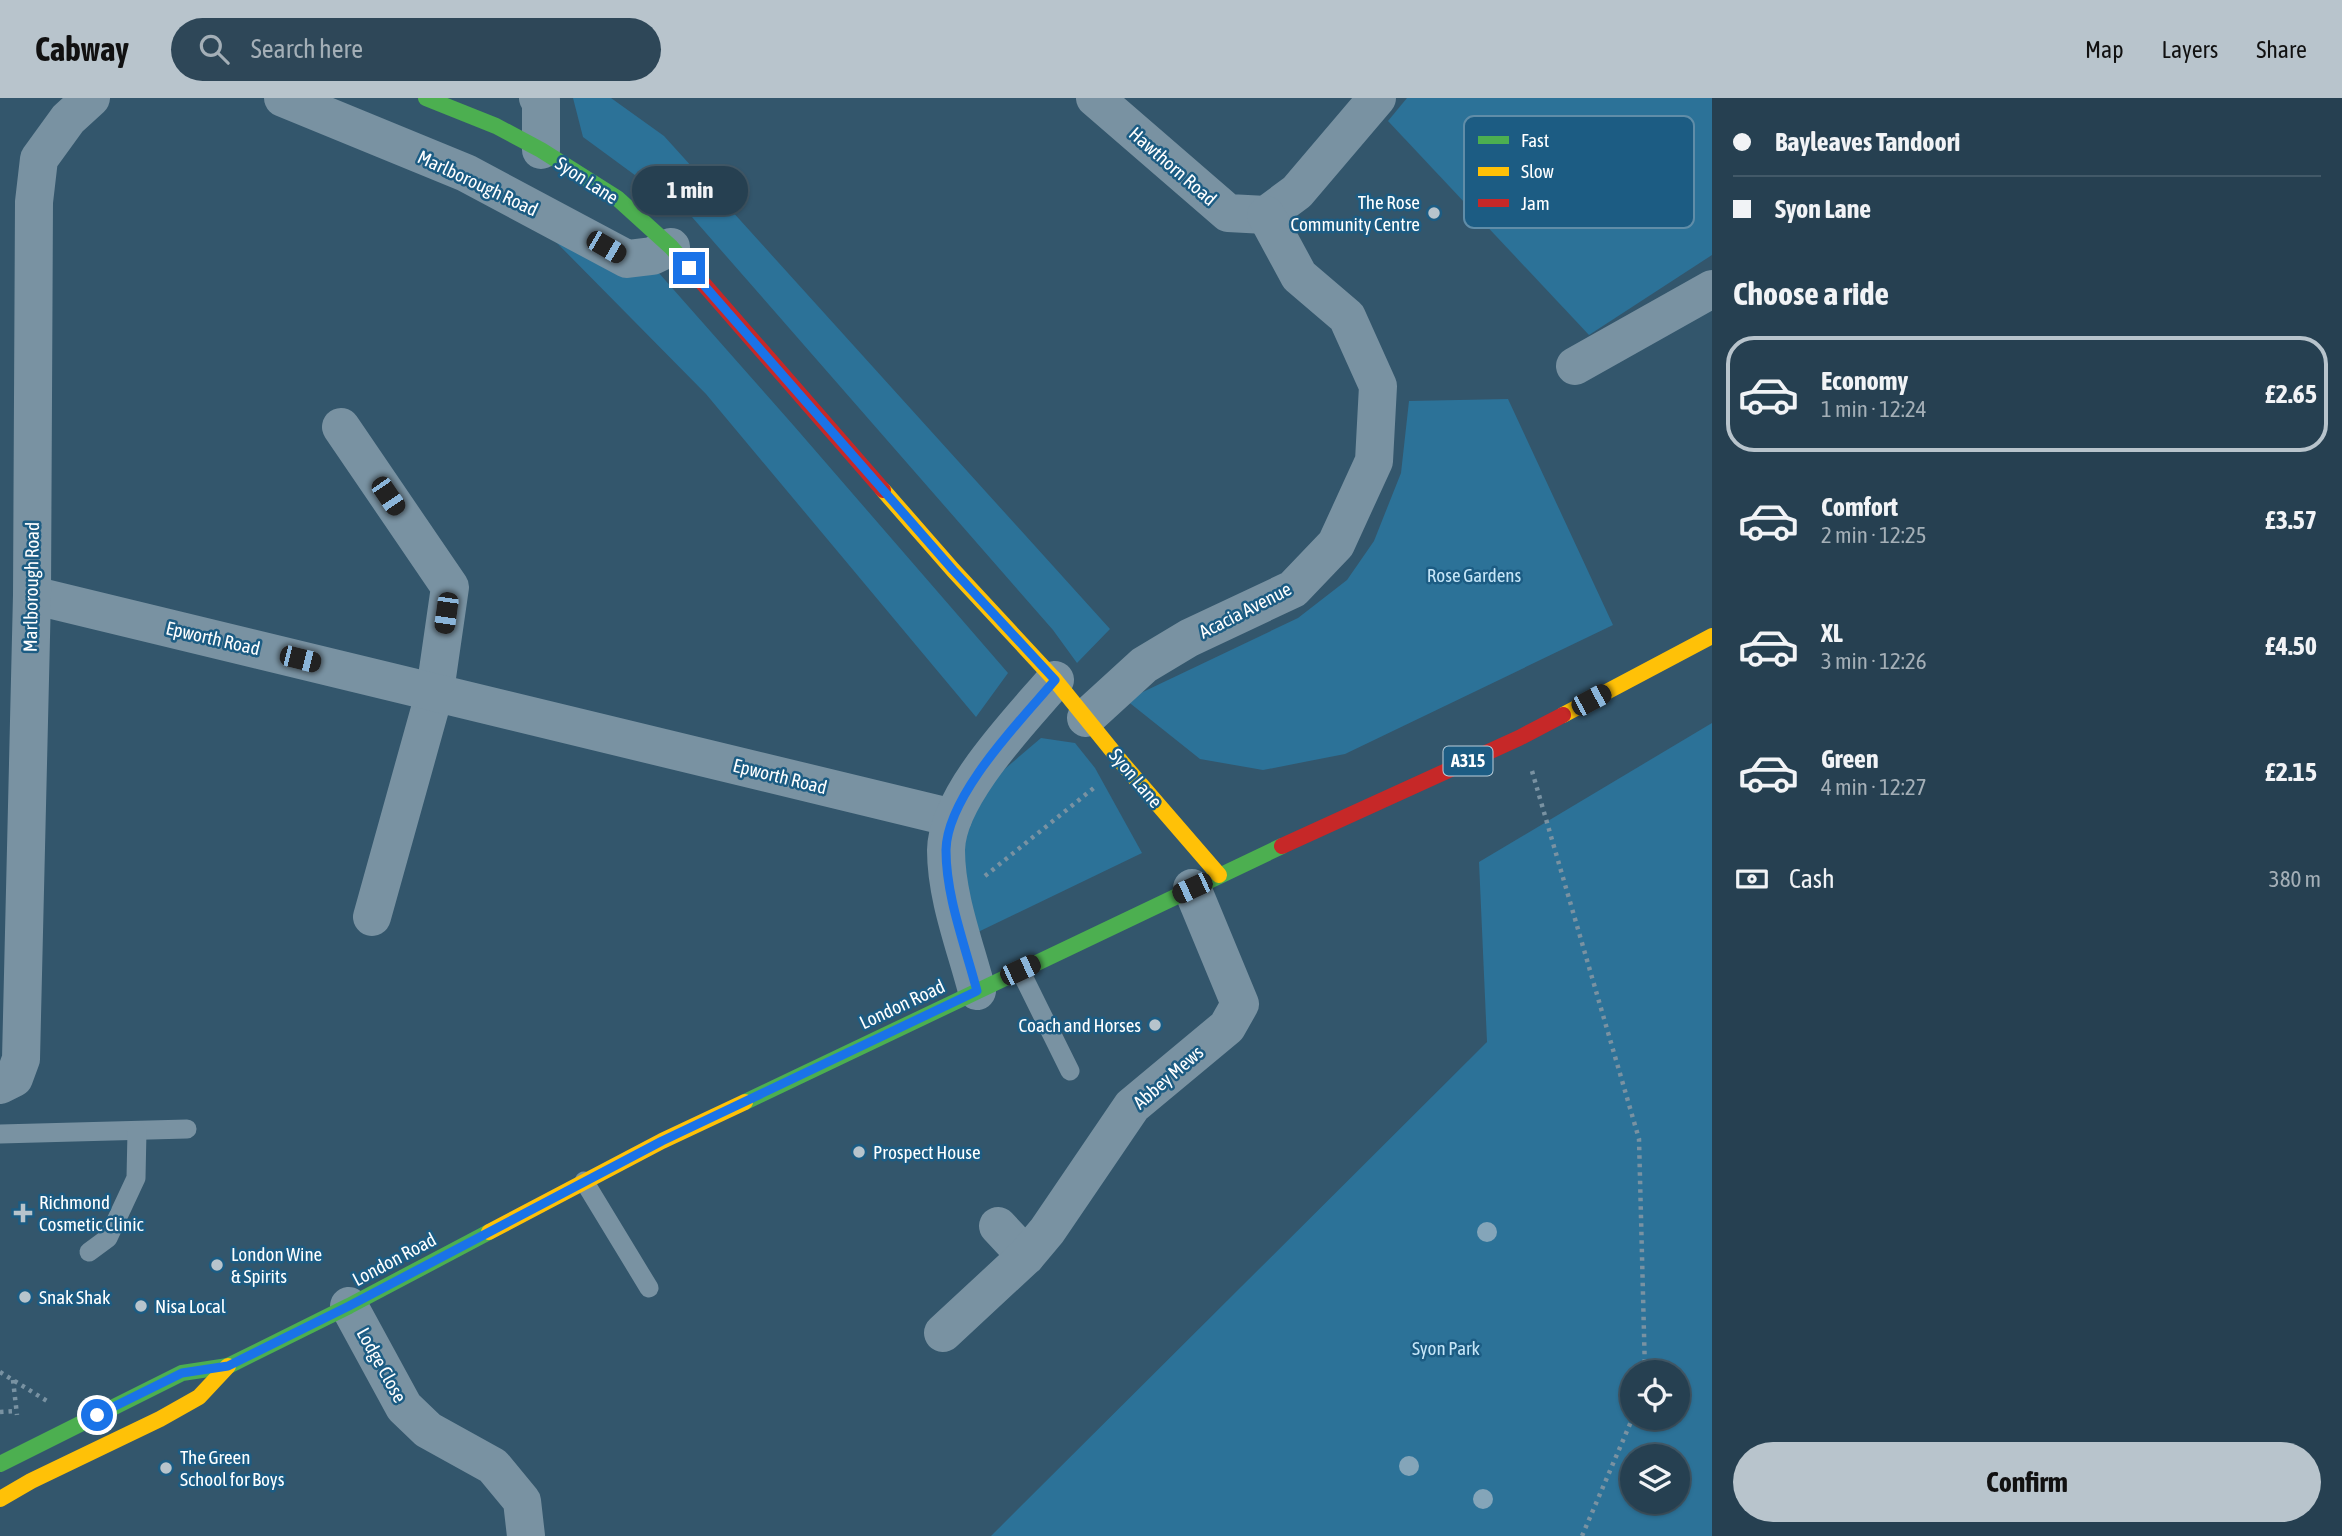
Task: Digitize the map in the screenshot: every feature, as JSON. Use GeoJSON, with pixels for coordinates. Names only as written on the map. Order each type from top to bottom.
{"type":"FeatureCollection","features":[{"type":"Feature","properties":{"kind":"main road","name":"Syon Lane"},"geometry":{"type":"LineString","coordinates":[[426,98],[496,126],[541,150],[617,198],[671,247],[953,570],[1055,680],[1123,764],[1205,882]]}},
{"type":"Feature","properties":{"kind":"main road","name":"London Road"},"geometry":{"type":"LineString","coordinates":[[0,1464],[182,1373],[228,1366],[349,1306],[662,1141],[1205,882],[1519,738],[1712,636]]}},
{"type":"Feature","properties":{"kind":"main road","name":"London Road"},"geometry":{"type":"LineString","coordinates":[[0,1499],[199,1397],[228,1366]]}},
{"type":"Feature","properties":{"kind":"street","name":"Marlborough Road"},"geometry":{"type":"LineString","coordinates":[[0,1085],[14,1078],[21,1059],[32,595],[34,202],[39,159],[68,119],[91,98]]}},
{"type":"Feature","properties":{"kind":"street","name":"Marlborough Road"},"geometry":{"type":"LineString","coordinates":[[283,98],[466,173],[627,258],[652,256],[671,247]]}},
{"type":"Feature","properties":{"kind":"street"},"geometry":{"type":"LineString","coordinates":[[538,98],[541,100],[541,150]]}},
{"type":"Feature","properties":{"kind":"street","name":"Hawthorn Road"},"geometry":{"type":"LineString","coordinates":[[1095,98],[1228,214],[1266,215]]}},
{"type":"Feature","properties":{"kind":"street"},"geometry":{"type":"LineString","coordinates":[[1266,215],[1297,192],[1377,98]]}},
{"type":"Feature","properties":{"kind":"street","name":"Acacia Avenue"},"geometry":{"type":"LineString","coordinates":[[1086,718],[1144,665],[1189,638],[1293,589],[1336,544],[1374,461],[1378,386],[1368,363],[1347,317],[1299,276],[1266,215]]}},
{"type":"Feature","properties":{"kind":"street"},"geometry":{"type":"LineString","coordinates":[[1575,366],[1712,289]]}},
{"type":"Feature","properties":{"kind":"street"},"geometry":{"type":"LineString","coordinates":[[341,427],[450,587],[435,691],[373,917]]}},
{"type":"Feature","properties":{"kind":"street","name":"Epworth Road"},"geometry":{"type":"LineString","coordinates":[[32,595],[953,818]]}},
{"type":"Feature","properties":{"kind":"street"},"geometry":{"type":"LineString","coordinates":[[977,991],[948,882],[946,846],[953,818],[996,748],[1055,680]]}},
{"type":"Feature","properties":{"kind":"street","name":"Abbey Mews"},"geometry":{"type":"LineString","coordinates":[[943,1334],[1026,1256],[1047,1231],[1132,1105],[1227,1027],[1240,1004],[1205,882]]}},
{"type":"Feature","properties":{"kind":"street"},"geometry":{"type":"LineString","coordinates":[[998,1226],[1026,1256]]}},
{"type":"Feature","properties":{"kind":"street","name":"Lodge Close"},"geometry":{"type":"LineString","coordinates":[[349,1306],[404,1407],[428,1430],[493,1466],[522,1501],[526,1536]]}},
{"type":"Feature","properties":{"kind":"lane"},"geometry":{"type":"LineString","coordinates":[[1020,970],[1070,1071]]}},
{"type":"Feature","properties":{"kind":"lane"},"geometry":{"type":"LineString","coordinates":[[0,1133],[187,1129]]}},
{"type":"Feature","properties":{"kind":"lane"},"geometry":{"type":"LineString","coordinates":[[89,1252],[108,1238],[136,1178],[137,1130]]}},
{"type":"Feature","properties":{"kind":"lane"},"geometry":{"type":"LineString","coordinates":[[584,1181],[649,1288]]}},
{"type":"Feature","properties":{"kind":"path"},"geometry":{"type":"LineString","coordinates":[[1519,738],[1534,775],[1639,1139],[1646,1360]]}},
{"type":"Feature","properties":{"kind":"path"},"geometry":{"type":"LineString","coordinates":[[953,901],[1123,764]]}},
{"type":"Feature","properties":{"kind":"path"},"geometry":{"type":"LineString","coordinates":[[13,1380],[14,1395]]}},
{"type":"Feature","properties":{"kind":"path"},"geometry":{"type":"LineString","coordinates":[[0,1412],[16,1411]]}},
{"type":"Feature","properties":{"kind":"path"},"geometry":{"type":"LineString","coordinates":[[1582,1536],[1627,1430]]}},
{"type":"Feature","properties":{"kind":"green space"},"geometry":{"type":"Polygon","coordinates":[[[573,98],[611,98],[664,136],[1110,629],[1077,663],[1053,630],[692,217],[583,137],[573,98]]]}},
{"type":"Feature","properties":{"kind":"green space"},"geometry":{"type":"Polygon","coordinates":[[[1407,98],[1712,98],[1712,255],[1589,335],[1488,228],[1694,228],[1694,116],[1464,116],[1464,202],[1388,121],[1407,98]]]}},
{"type":"Feature","properties":{"kind":"green space"},"geometry":{"type":"Polygon","coordinates":[[[555,241],[658,272],[1008,673],[976,717],[706,394],[555,241]]]}},
{"type":"Feature","properties":{"kind":"green space","name":"Rose Gardens"},"geometry":{"type":"Polygon","coordinates":[[[1508,399],[1613,625],[1345,754],[1263,770],[1200,759],[1126,700],[1298,618],[1347,580],[1374,541],[1401,473],[1409,401],[1508,399]]]}},
{"type":"Feature","properties":{"kind":"green space","name":"Syon Park"},"geometry":{"type":"Polygon","coordinates":[[[1712,723],[1712,1536],[991,1536],[1487,1042],[1479,862],[1712,723]]]}},
{"type":"Feature","properties":{"kind":"green space"},"geometry":{"type":"Polygon","coordinates":[[[1041,738],[1075,743],[1095,768],[1142,853],[978,932],[962,872],[964,841],[986,785],[1041,738]]]}},
{"type":"Feature","properties":{"kind":"traffic: fast"},"geometry":{"type":"LineString","coordinates":[[426,98],[496,126],[541,150],[617,198],[671,247],[701,281]]}},
{"type":"Feature","properties":{"kind":"traffic: fast"},"geometry":{"type":"LineString","coordinates":[[745,1102],[1282,846]]}},
{"type":"Feature","properties":{"kind":"traffic: fast"},"geometry":{"type":"LineString","coordinates":[[0,1464],[182,1373],[228,1366],[489,1232]]}},
{"type":"Feature","properties":{"kind":"traffic: slow"},"geometry":{"type":"LineString","coordinates":[[883,490],[1055,680],[1219,875]]}},
{"type":"Feature","properties":{"kind":"traffic: slow"},"geometry":{"type":"LineString","coordinates":[[1563,715],[1712,636]]}},
{"type":"Feature","properties":{"kind":"traffic: slow"},"geometry":{"type":"LineString","coordinates":[[489,1232],[662,1141],[745,1102]]}},
{"type":"Feature","properties":{"kind":"traffic: slow"},"geometry":{"type":"LineString","coordinates":[[0,1499],[199,1397],[228,1366]]}},
{"type":"Feature","properties":{"kind":"traffic: jam"},"geometry":{"type":"LineString","coordinates":[[701,281],[883,490]]}},
{"type":"Feature","properties":{"kind":"traffic: jam"},"geometry":{"type":"LineString","coordinates":[[1282,846],[1519,738],[1563,715]]}},
{"type":"Feature","properties":{"kind":"place","name":"The Rose Community Centre"},"geometry":{"type":"Point","coordinates":[1434,213]}},
{"type":"Feature","properties":{"kind":"place","name":"Coach and Horses"},"geometry":{"type":"Point","coordinates":[1155,1025]}},
{"type":"Feature","properties":{"kind":"place","name":"Prospect House"},"geometry":{"type":"Point","coordinates":[859,1152]}},
{"type":"Feature","properties":{"kind":"place","name":"Richmond Cosmetic Clinic"},"geometry":{"type":"Point","coordinates":[23,1213]}},
{"type":"Feature","properties":{"kind":"place","name":"London Wine & Spirits"},"geometry":{"type":"Point","coordinates":[217,1265]}},
{"type":"Feature","properties":{"kind":"place","name":"Snak Shak"},"geometry":{"type":"Point","coordinates":[25,1297]}},
{"type":"Feature","properties":{"kind":"place","name":"Nisa Local"},"geometry":{"type":"Point","coordinates":[141,1306]}},
{"type":"Feature","properties":{"kind":"place","name":"The Green School for Boys"},"geometry":{"type":"Point","coordinates":[166,1468]}},
{"type":"Feature","properties":{"kind":"route"},"geometry":{"type":"LineString","coordinates":[[97,1415],[182,1373],[228,1366],[349,1306],[662,1141],[977,991],[948,882],[946,846],[953,818],[996,748],[1055,680],[953,570],[689,268]]}}]}
